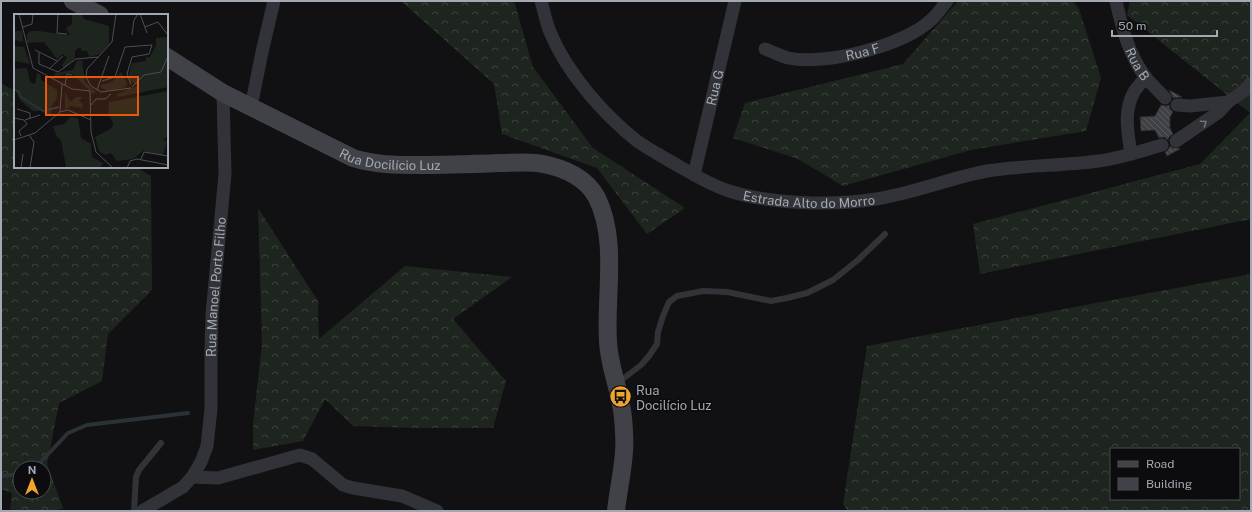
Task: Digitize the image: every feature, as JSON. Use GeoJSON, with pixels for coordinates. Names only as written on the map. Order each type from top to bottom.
{"type":"FeatureCollection","features":[{"type":"Feature","properties":{"kind":"main road"},"geometry":{"type":"LineString","coordinates":[[73,1],[98,14]]}},
{"type":"Feature","properties":{"kind":"main road","name":"Rua Docilício Luz"},"geometry":{"type":"LineString","coordinates":[[168,58],[223,93],[354,158],[365,162],[406,165],[533,163],[564,169],[580,178],[596,196],[606,224],[609,268],[607,321],[609,356],[622,406],[624,451],[616,511]]}},
{"type":"Feature","properties":{"kind":"street"},"geometry":{"type":"LineString","coordinates":[[251,107],[274,1]]}},
{"type":"Feature","properties":{"kind":"street","name":"Estrada Alto do Morro"},"geometry":{"type":"LineString","coordinates":[[540,1],[551,33],[565,60],[593,99],[612,119],[638,142],[704,180],[728,191],[753,197],[800,203],[849,202],[876,199],[968,174],[994,170],[1099,161],[1162,145]]}},
{"type":"Feature","properties":{"kind":"street","name":"Rua G"},"geometry":{"type":"LineString","coordinates":[[694,174],[735,1]]}},
{"type":"Feature","properties":{"kind":"street","name":"Rua F"},"geometry":{"type":"LineString","coordinates":[[765,49],[788,58],[809,60],[828,59],[856,53],[898,40],[915,31],[931,20],[947,1]]}},
{"type":"Feature","properties":{"kind":"street","name":"Rua B"},"geometry":{"type":"LineString","coordinates":[[1116,1],[1123,33],[1134,58],[1146,78],[1165,98]]}},
{"type":"Feature","properties":{"kind":"street"},"geometry":{"type":"LineString","coordinates":[[1131,154],[1127,124],[1128,106],[1134,91],[1146,78]]}},
{"type":"Feature","properties":{"kind":"street"},"geometry":{"type":"LineString","coordinates":[[1176,141],[1219,112],[1228,102],[1244,91],[1251,83]]}},
{"type":"Feature","properties":{"kind":"street","name":"Rua Manoel Porto Filho"},"geometry":{"type":"LineString","coordinates":[[142,511],[183,487],[192,477],[201,462],[207,446],[211,410],[212,314],[225,174],[223,93]]}},
{"type":"Feature","properties":{"kind":"street"},"geometry":{"type":"LineString","coordinates":[[1177,105],[1190,106],[1228,102]]}},
{"type":"Feature","properties":{"kind":"street"},"geometry":{"type":"LineString","coordinates":[[192,477],[218,478],[300,455],[312,459],[343,484],[353,488],[402,496],[437,511]]}},
{"type":"Feature","properties":{"kind":"lane"},"geometry":{"type":"LineString","coordinates":[[616,385],[641,365],[649,356],[657,344],[658,332],[669,302],[677,296],[703,291],[727,292],[771,301],[807,293],[833,280],[858,260],[885,234]]}},
{"type":"Feature","properties":{"kind":"lane"},"geometry":{"type":"LineString","coordinates":[[134,511],[134,485],[136,477],[139,470],[161,443]]}},
{"type":"Feature","properties":{"kind":"green space"},"geometry":{"type":"Polygon","coordinates":[[[401,1],[514,1],[533,67],[593,148],[685,208],[647,234],[597,168],[502,134],[494,84],[401,1]]]}},
{"type":"Feature","properties":{"kind":"green space"},"geometry":{"type":"Polygon","coordinates":[[[958,1],[1073,1],[1079,9],[1101,78],[1086,131],[971,150],[843,186],[798,159],[733,138],[745,103],[903,64],[958,1]]]}},
{"type":"Feature","properties":{"kind":"green space"},"geometry":{"type":"Polygon","coordinates":[[[1130,1],[1251,1],[1251,219],[980,274],[973,224],[1200,164],[1250,113],[1127,15],[1130,1]]]}},
{"type":"Feature","properties":{"kind":"green space"},"geometry":{"type":"Polygon","coordinates":[[[1,83],[14,90],[14,168],[138,168],[151,176],[152,290],[108,334],[102,381],[59,403],[48,460],[12,460],[12,493],[1,489],[1,83]]]}},
{"type":"Feature","properties":{"kind":"green space"},"geometry":{"type":"Polygon","coordinates":[[[258,208],[318,301],[319,339],[405,266],[512,277],[453,319],[506,381],[493,428],[353,426],[325,399],[303,441],[253,450],[253,424],[262,344],[258,208]]]}},
{"type":"Feature","properties":{"kind":"green space"},"geometry":{"type":"Polygon","coordinates":[[[1251,274],[1251,511],[848,511],[843,504],[867,346],[1251,274]]]}},
{"type":"Feature","properties":{"kind":"green space"},"geometry":{"type":"Polygon","coordinates":[[[52,478],[63,508],[54,511],[10,511],[12,493],[12,500],[52,500],[52,478]]]}},
{"type":"Feature","properties":{"kind":"building"},"geometry":{"type":"Polygon","coordinates":[[[1169,90],[1182,97],[1173,98],[1169,90]]]}},
{"type":"Feature","properties":{"kind":"building"},"geometry":{"type":"Polygon","coordinates":[[[1161,105],[1169,105],[1173,112],[1170,117],[1170,128],[1173,134],[1168,140],[1164,137],[1159,138],[1155,130],[1141,131],[1140,117],[1155,116],[1161,105]]]}},
{"type":"Feature","properties":{"kind":"building"},"geometry":{"type":"Polygon","coordinates":[[[1170,146],[1180,149],[1167,156],[1165,152],[1170,146]]]}},
{"type":"Feature","properties":{"kind":"waterway"},"geometry":{"type":"LineString","coordinates":[[43,460],[68,433],[87,425],[188,413]]}},
{"type":"Feature","properties":{"kind":"waterway"},"geometry":{"type":"LineString","coordinates":[[1,476],[12,475]]}},
{"type":"Feature","properties":{"kind":"place","name":"Rua Docilício Luz"},"geometry":{"type":"Point","coordinates":[620,397]}}]}
